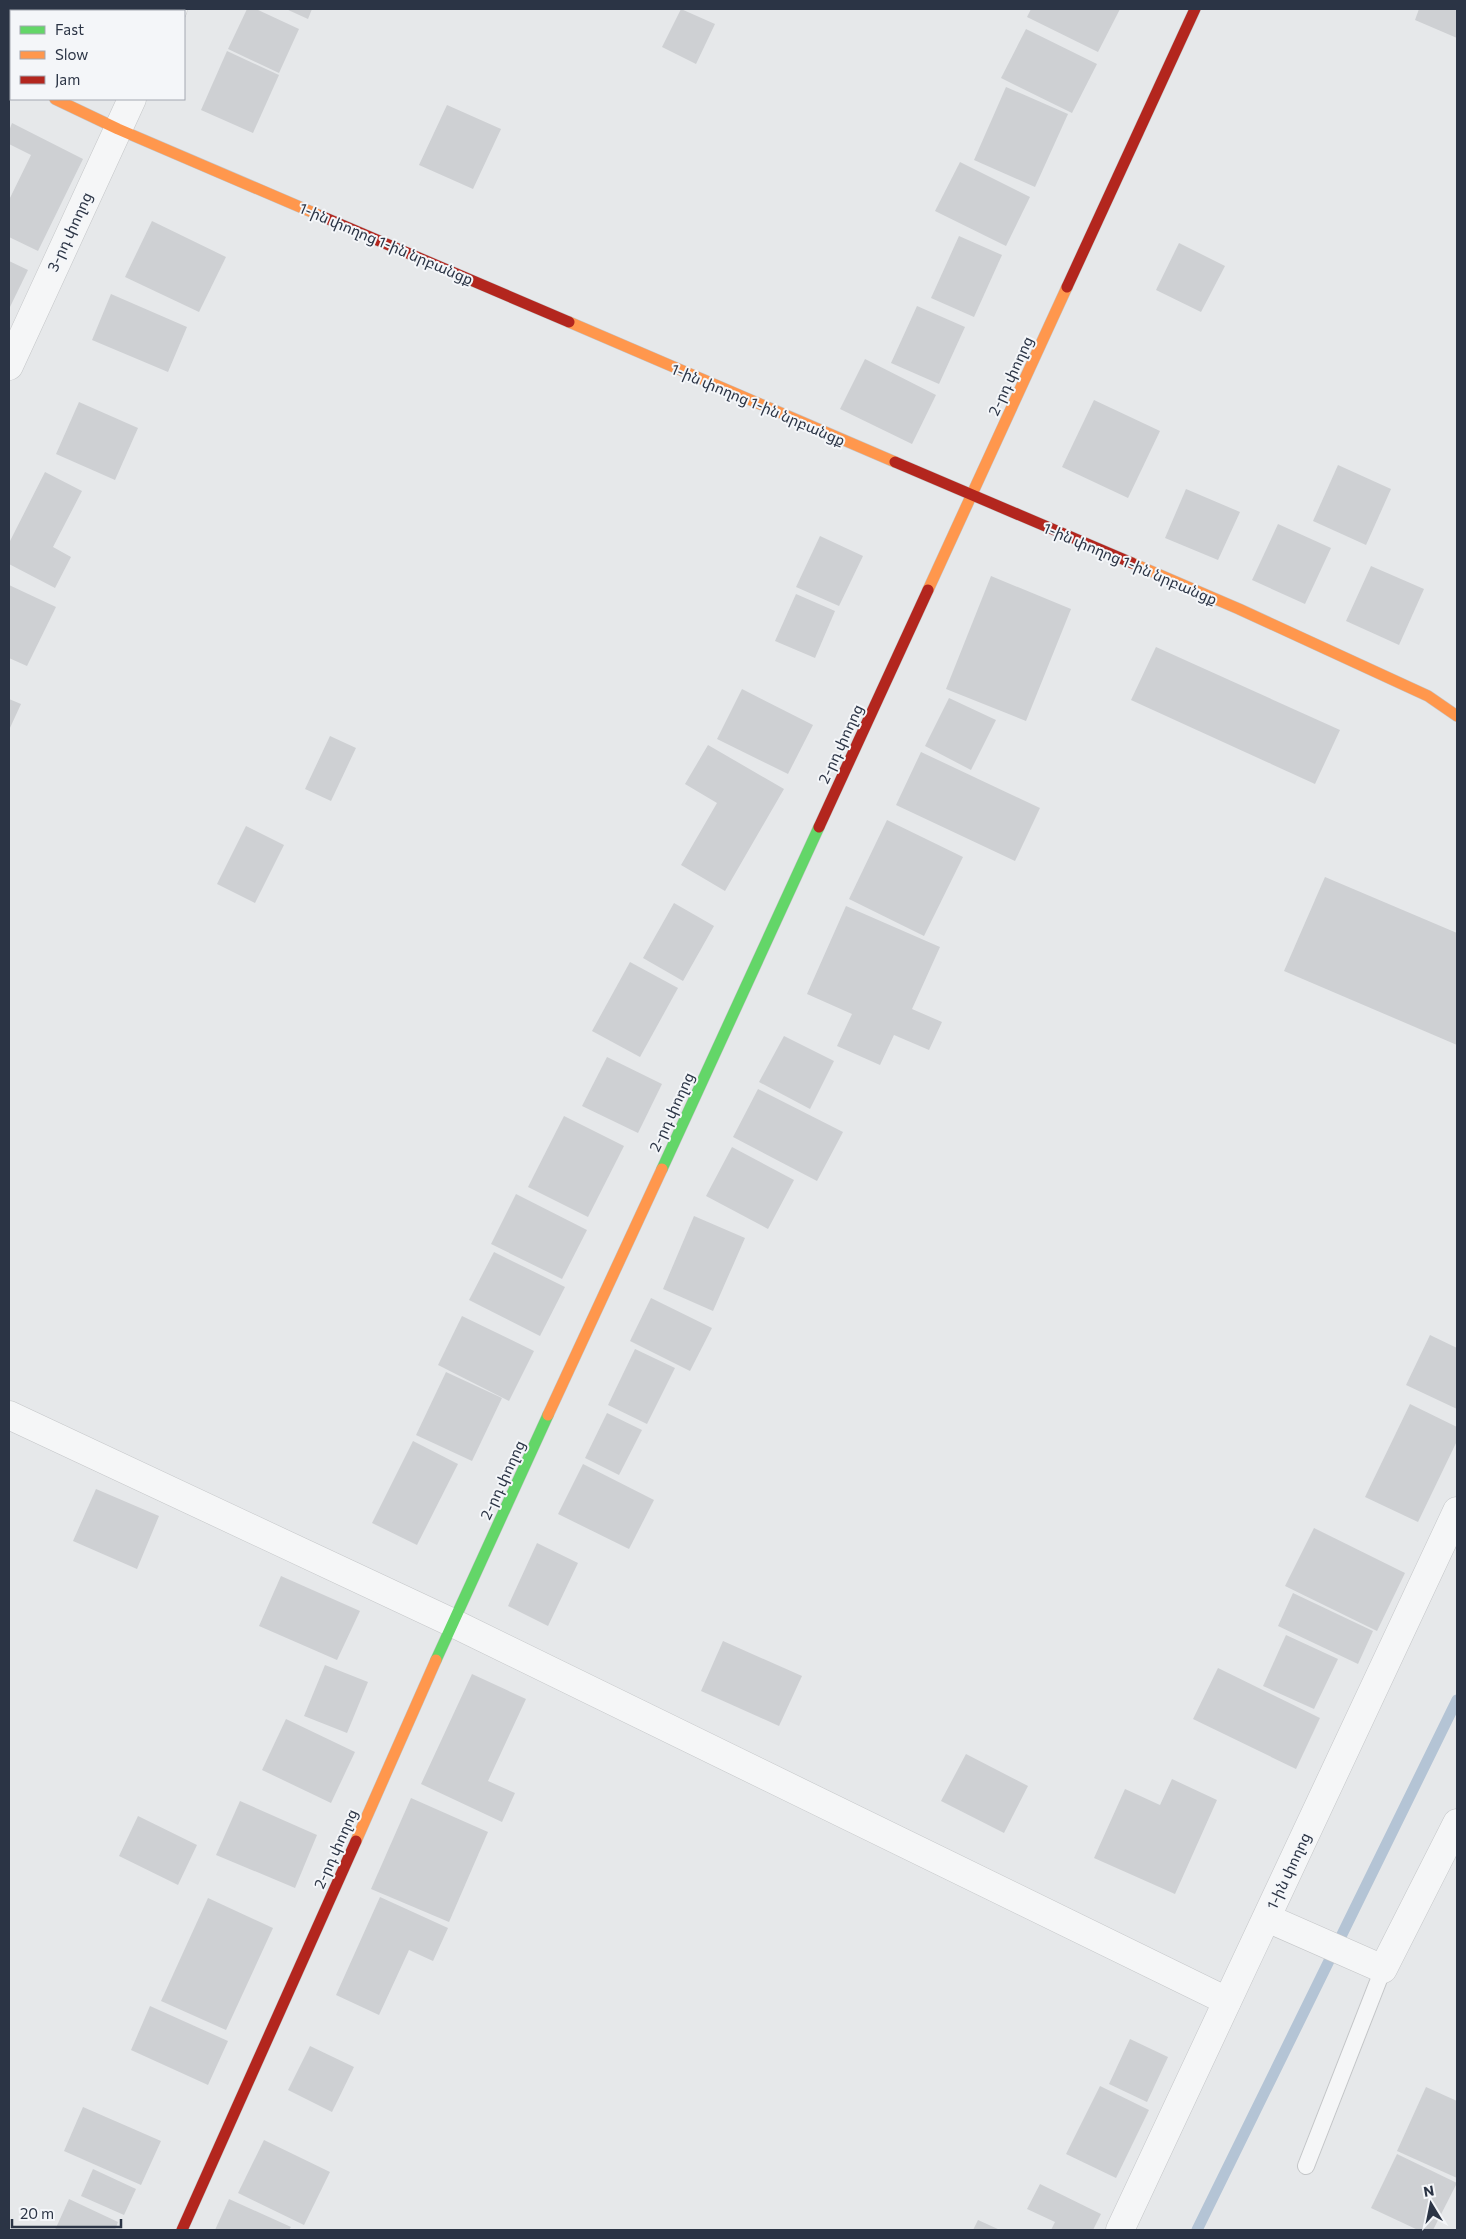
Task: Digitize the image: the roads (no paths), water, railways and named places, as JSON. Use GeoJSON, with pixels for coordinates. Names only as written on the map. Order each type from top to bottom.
{"type":"FeatureCollection","features":[{"type":"Feature","properties":{"kind":"street","name":"2-րդ փողոց"},"geometry":{"type":"LineString","coordinates":[[182,2230],[453,1624],[1195,9]]}},
{"type":"Feature","properties":{"kind":"street","name":"1-ին փողոց 1-ին նրբանցք"},"geometry":{"type":"LineString","coordinates":[[57,100],[118,129],[972,497],[1239,609],[1428,696],[1457,716]]}},
{"type":"Feature","properties":{"kind":"street","name":"3-րդ փողոց"},"geometry":{"type":"LineString","coordinates":[[9,366],[132,100]]}},
{"type":"Feature","properties":{"kind":"street"},"geometry":{"type":"LineString","coordinates":[[9,1415],[453,1624],[1227,2001]]}},
{"type":"Feature","properties":{"kind":"street","name":"1-ին փողոց"},"geometry":{"type":"LineString","coordinates":[[1120,2230],[1457,1511]]}},
{"type":"Feature","properties":{"kind":"street"},"geometry":{"type":"LineString","coordinates":[[1267,1918],[1384,1969],[1457,1823]]}},
{"type":"Feature","properties":{"kind":"lane"},"geometry":{"type":"LineString","coordinates":[[1306,2166],[1384,1969]]}},
{"type":"Feature","properties":{"kind":"waterway"},"geometry":{"type":"LineString","coordinates":[[1197,2230],[1457,1700]]}}]}
